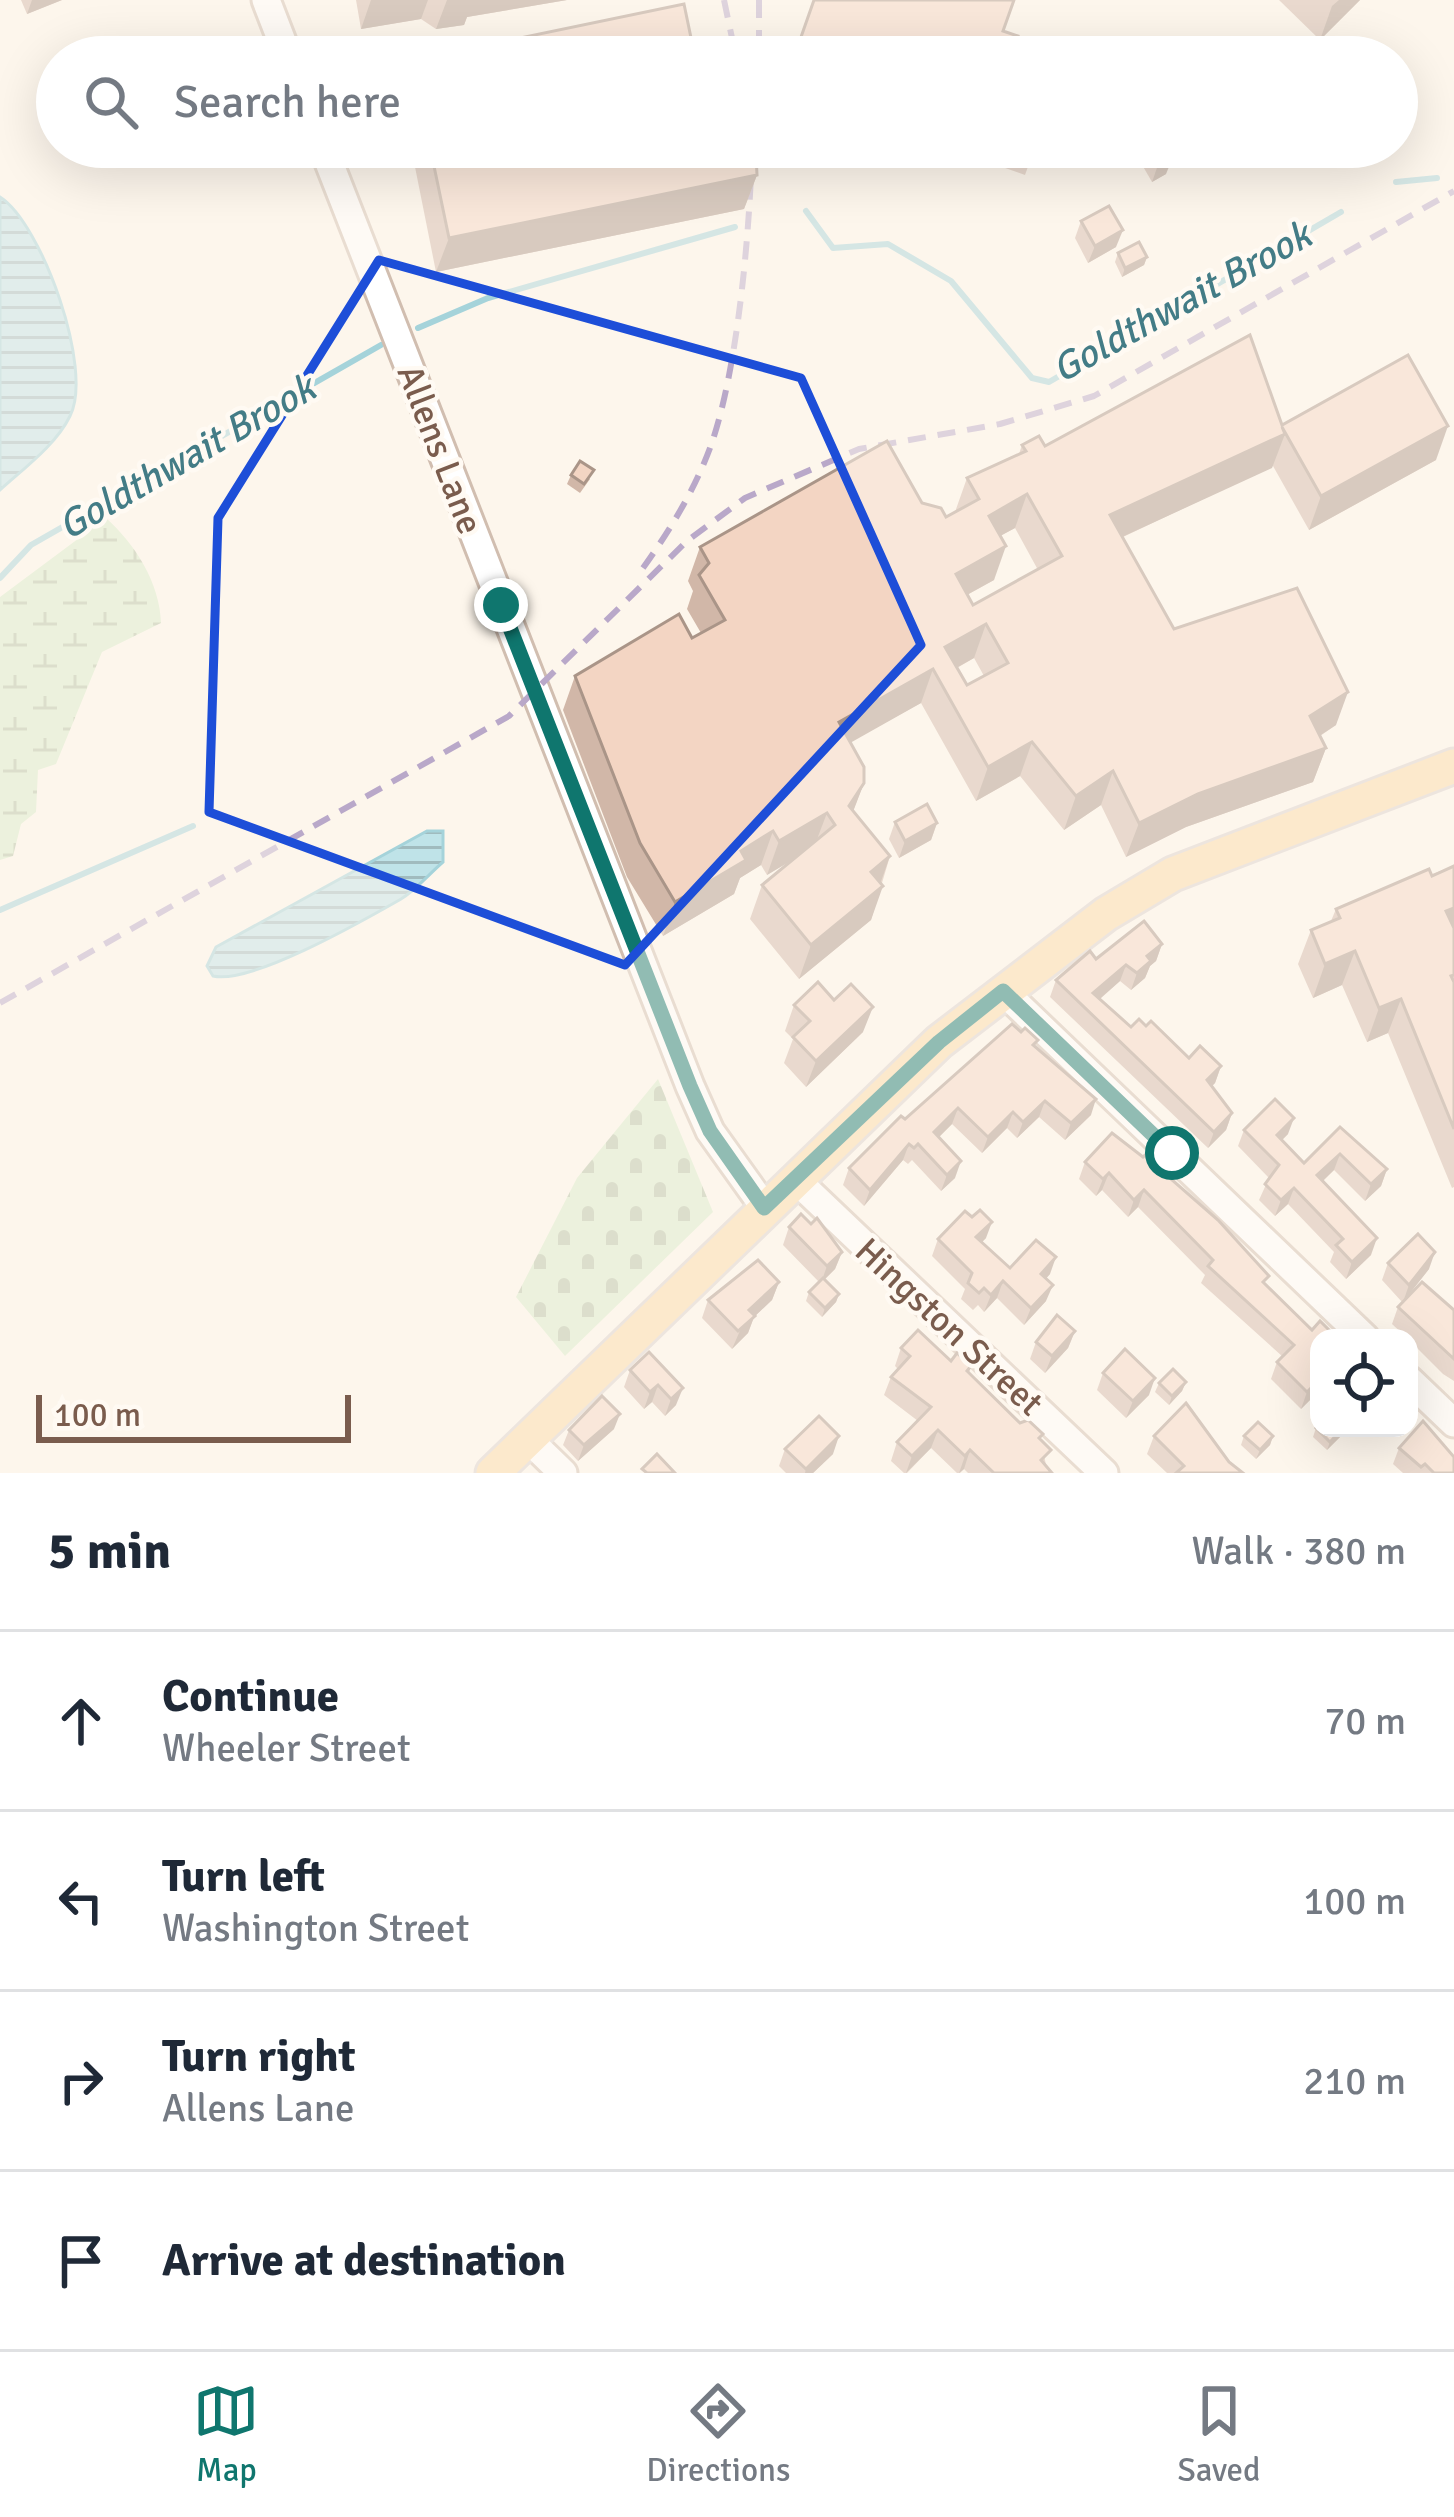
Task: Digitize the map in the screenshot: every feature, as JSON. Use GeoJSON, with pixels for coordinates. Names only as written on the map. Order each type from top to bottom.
{"type":"FeatureCollection","features":[{"type":"Feature","properties":{"kind":"main road"},"geometry":{"type":"LineString","coordinates":[[494,1473],[939,1042],[1106,914],[1173,874],[1454,766]]}},
{"type":"Feature","properties":{"kind":"street"},"geometry":{"type":"LineString","coordinates":[[266,0],[281,36]]}},
{"type":"Feature","properties":{"kind":"street","name":"Allens Lane"},"geometry":{"type":"LineString","coordinates":[[331,168],[690,1086],[710,1131],[764,1208]]}},
{"type":"Feature","properties":{"kind":"street"},"geometry":{"type":"LineString","coordinates":[[1003,991],[1356,1329]]}},
{"type":"Feature","properties":{"kind":"street","name":"Hingston Street"},"geometry":{"type":"LineString","coordinates":[[795,1180],[1104,1473]]}},
{"type":"Feature","properties":{"kind":"street"},"geometry":{"type":"LineString","coordinates":[[1418,1389],[1454,1424]]}},
{"type":"Feature","properties":{"kind":"street"},"geometry":{"type":"LineString","coordinates":[[528,1439],[563,1473]]}},
{"type":"Feature","properties":{"kind":"highlighted area"},"geometry":{"type":"Polygon","coordinates":[[[379,260],[801,378],[921,645],[625,965],[209,812],[218,518],[379,260]]]}},
{"type":"Feature","properties":{"kind":"green space"},"geometry":{"type":"Polygon","coordinates":[[[106,518],[144,565],[156,593],[161,623],[102,652],[56,764],[38,770],[36,812],[21,824],[13,856],[0,860],[0,597],[106,518]]]}},
{"type":"Feature","properties":{"kind":"green space"},"geometry":{"type":"Polygon","coordinates":[[[658,1079],[713,1212],[565,1356],[516,1297],[577,1178],[658,1079]]]}},
{"type":"Feature","properties":{"kind":"water"},"geometry":{"type":"Polygon","coordinates":[[[0,197],[32,236],[60,299],[75,366],[76,394],[70,416],[56,437],[0,490],[0,197]]]}},
{"type":"Feature","properties":{"kind":"water"},"geometry":{"type":"Polygon","coordinates":[[[427,831],[443,831],[443,862],[407,895],[279,961],[253,971],[213,976],[207,966],[216,947],[427,831]]]}},
{"type":"Feature","properties":{"kind":"building"},"geometry":{"type":"Polygon","coordinates":[[[814,0],[1014,0],[1003,31],[1018,36],[801,36],[814,0]]]}},
{"type":"Feature","properties":{"kind":"building"},"geometry":{"type":"Polygon","coordinates":[[[684,4],[691,36],[530,36],[684,4]]]}},
{"type":"Feature","properties":{"kind":"building"},"geometry":{"type":"Polygon","coordinates":[[[434,168],[757,168],[757,175],[449,238],[434,168]]]}},
{"type":"Feature","properties":{"kind":"building"},"geometry":{"type":"Polygon","coordinates":[[[1109,206],[1123,230],[1095,246],[1081,221],[1109,206]]]}},
{"type":"Feature","properties":{"kind":"building"},"geometry":{"type":"Polygon","coordinates":[[[1139,242],[1147,257],[1125,268],[1118,253],[1139,242]]]}},
{"type":"Feature","properties":{"kind":"building"},"geometry":{"type":"Polygon","coordinates":[[[1250,335],[1282,425],[1408,355],[1448,426],[1321,496],[1282,427],[1285,434],[1110,515],[1174,629],[1297,588],[1348,692],[1310,716],[1326,748],[1198,794],[1139,823],[1113,771],[1076,796],[1032,742],[988,767],[933,669],[839,722],[864,767],[864,783],[849,806],[890,856],[871,872],[883,886],[811,945],[762,885],[835,825],[827,813],[779,841],[773,831],[741,851],[746,860],[675,902],[640,843],[575,676],[679,614],[692,638],[725,620],[699,575],[709,563],[700,547],[887,441],[922,503],[941,508],[946,517],[979,499],[967,478],[1026,451],[1022,445],[1039,436],[1045,446],[1250,335]],[[1027,494],[989,516],[1006,546],[956,574],[973,605],[1062,556],[1027,494]],[[986,624],[945,647],[967,685],[1008,663],[986,624]]]}},
{"type":"Feature","properties":{"kind":"building"},"geometry":{"type":"Polygon","coordinates":[[[580,461],[594,470],[584,484],[571,475],[580,461]]]}},
{"type":"Feature","properties":{"kind":"building"},"geometry":{"type":"Polygon","coordinates":[[[927,804],[937,823],[905,841],[895,822],[927,804]]]}},
{"type":"Feature","properties":{"kind":"building"},"geometry":{"type":"Polygon","coordinates":[[[1454,866],[1454,908],[1446,911],[1454,928],[1454,1129],[1401,999],[1379,1008],[1355,951],[1325,964],[1311,930],[1340,918],[1336,909],[1429,869],[1432,876],[1454,866]]]}},
{"type":"Feature","properties":{"kind":"building"},"geometry":{"type":"Polygon","coordinates":[[[1144,921],[1162,944],[1147,956],[1151,961],[1137,973],[1126,965],[1093,993],[1131,1027],[1139,1019],[1146,1026],[1151,1021],[1189,1058],[1200,1046],[1221,1066],[1207,1080],[1232,1113],[1214,1132],[1056,980],[1090,951],[1096,959],[1144,921]]]}},
{"type":"Feature","properties":{"kind":"building"},"geometry":{"type":"Polygon","coordinates":[[[818,982],[834,1000],[851,984],[873,1007],[816,1061],[793,1037],[810,1021],[794,1005],[818,982]]]}},
{"type":"Feature","properties":{"kind":"building"},"geometry":{"type":"Polygon","coordinates":[[[1012,1024],[1021,1032],[1025,1028],[1038,1040],[1033,1045],[1096,1099],[1071,1123],[1045,1101],[1023,1122],[1013,1112],[988,1137],[958,1108],[934,1132],[961,1161],[947,1175],[918,1144],[914,1148],[909,1144],[870,1190],[849,1168],[901,1116],[905,1119],[1012,1024]]]}},
{"type":"Feature","properties":{"kind":"building"},"geometry":{"type":"Polygon","coordinates":[[[1275,1099],[1294,1118],[1277,1135],[1304,1163],[1340,1127],[1387,1169],[1371,1184],[1340,1154],[1317,1175],[1377,1238],[1352,1262],[1336,1245],[1343,1239],[1294,1188],[1281,1200],[1265,1184],[1279,1165],[1244,1130],[1275,1099]]]}},
{"type":"Feature","properties":{"kind":"building"},"geometry":{"type":"Polygon","coordinates":[[[1112,1133],[1143,1157],[1151,1150],[1168,1168],[1163,1172],[1218,1220],[1269,1276],[1263,1282],[1311,1329],[1307,1392],[1277,1362],[1294,1345],[1208,1266],[1213,1260],[1144,1190],[1134,1200],[1109,1173],[1103,1179],[1085,1162],[1112,1133]]]}},
{"type":"Feature","properties":{"kind":"building"},"geometry":{"type":"Polygon","coordinates":[[[980,1210],[992,1222],[976,1237],[1010,1268],[1036,1240],[1056,1257],[1041,1274],[1053,1285],[1031,1308],[1003,1281],[991,1295],[984,1288],[979,1293],[968,1283],[972,1273],[938,1239],[965,1211],[972,1217],[980,1210]]]}},
{"type":"Feature","properties":{"kind":"building"},"geometry":{"type":"Polygon","coordinates":[[[801,1214],[811,1224],[817,1218],[842,1252],[827,1266],[789,1227],[801,1214]]]}},
{"type":"Feature","properties":{"kind":"building"},"geometry":{"type":"Polygon","coordinates":[[[1418,1234],[1435,1252],[1409,1285],[1388,1263],[1418,1234]]]}},
{"type":"Feature","properties":{"kind":"building"},"geometry":{"type":"Polygon","coordinates":[[[758,1260],[779,1282],[749,1310],[755,1316],[738,1331],[708,1300],[758,1260]]]}},
{"type":"Feature","properties":{"kind":"building"},"geometry":{"type":"Polygon","coordinates":[[[823,1278],[839,1294],[825,1308],[809,1292],[823,1278]]]}},
{"type":"Feature","properties":{"kind":"building"},"geometry":{"type":"Polygon","coordinates":[[[1422,1282],[1454,1310],[1454,1359],[1398,1307],[1422,1282]]]}},
{"type":"Feature","properties":{"kind":"building"},"geometry":{"type":"Polygon","coordinates":[[[1057,1315],[1075,1331],[1052,1356],[1036,1342],[1057,1315]]]}},
{"type":"Feature","properties":{"kind":"building"},"geometry":{"type":"Polygon","coordinates":[[[918,1330],[951,1361],[957,1353],[971,1366],[967,1371],[1020,1423],[1028,1420],[1043,1434],[1039,1438],[1051,1450],[1041,1460],[1052,1473],[994,1473],[970,1450],[965,1456],[938,1430],[912,1456],[897,1442],[931,1407],[891,1377],[910,1356],[901,1348],[918,1330]]]}},
{"type":"Feature","properties":{"kind":"building"},"geometry":{"type":"Polygon","coordinates":[[[1125,1349],[1155,1378],[1133,1401],[1103,1373],[1125,1349]]]}},
{"type":"Feature","properties":{"kind":"building"},"geometry":{"type":"Polygon","coordinates":[[[649,1352],[683,1388],[671,1399],[658,1385],[650,1392],[630,1370],[649,1352]]]}},
{"type":"Feature","properties":{"kind":"building"},"geometry":{"type":"Polygon","coordinates":[[[1173,1369],[1186,1382],[1172,1396],[1159,1383],[1173,1369]]]}},
{"type":"Feature","properties":{"kind":"building"},"geometry":{"type":"Polygon","coordinates":[[[602,1396],[620,1414],[584,1445],[569,1430],[602,1396]]]}},
{"type":"Feature","properties":{"kind":"building"},"geometry":{"type":"Polygon","coordinates":[[[1186,1403],[1229,1462],[1243,1473],[1176,1473],[1184,1466],[1154,1436],[1186,1403]]]}},
{"type":"Feature","properties":{"kind":"building"},"geometry":{"type":"Polygon","coordinates":[[[819,1416],[839,1436],[806,1469],[785,1449],[819,1416]]]}},
{"type":"Feature","properties":{"kind":"building"},"geometry":{"type":"Polygon","coordinates":[[[1423,1421],[1454,1457],[1454,1473],[1434,1473],[1399,1448],[1409,1437],[1418,1437],[1423,1421]]]}},
{"type":"Feature","properties":{"kind":"building"},"geometry":{"type":"Polygon","coordinates":[[[1258,1422],[1273,1436],[1260,1450],[1244,1436],[1258,1422]]]}},
{"type":"Feature","properties":{"kind":"building"},"geometry":{"type":"Polygon","coordinates":[[[657,1454],[675,1473],[642,1469],[657,1454]]]}},
{"type":"Feature","properties":{"kind":"waterway","name":"Goldthwait Brook"},"geometry":{"type":"LineString","coordinates":[[1396,182],[1437,178]]}},
{"type":"Feature","properties":{"kind":"waterway","name":"Goldthwait Brook"},"geometry":{"type":"LineString","coordinates":[[806,211],[833,248],[888,244],[951,281],[1032,378],[1049,382],[1341,212]]}},
{"type":"Feature","properties":{"kind":"waterway","name":"Goldthwait Brook"},"geometry":{"type":"LineString","coordinates":[[418,328],[488,298],[735,227]]}},
{"type":"Feature","properties":{"kind":"waterway","name":"Goldthwait Brook"},"geometry":{"type":"LineString","coordinates":[[0,578],[31,545],[381,345]]}},
{"type":"Feature","properties":{"kind":"waterway"},"geometry":{"type":"LineString","coordinates":[[0,910],[193,826]]}},
{"type":"Feature","properties":{"kind":"railway"},"geometry":{"type":"LineString","coordinates":[[724,0],[732,36]]}},
{"type":"Feature","properties":{"kind":"railway"},"geometry":{"type":"LineString","coordinates":[[759,0],[759,36]]}},
{"type":"Feature","properties":{"kind":"railway"},"geometry":{"type":"LineString","coordinates":[[643,568],[689,495],[720,416],[741,299],[751,168]]}},
{"type":"Feature","properties":{"kind":"railway"},"geometry":{"type":"LineString","coordinates":[[0,1003],[509,716],[687,541],[745,498],[859,449],[1000,424],[1094,396],[1454,191]]}},
{"type":"Feature","properties":{"kind":"route"},"geometry":{"type":"LineString","coordinates":[[501,605],[690,1086],[710,1131],[764,1208],[939,1042],[1003,991],[1172,1153]]}}]}
